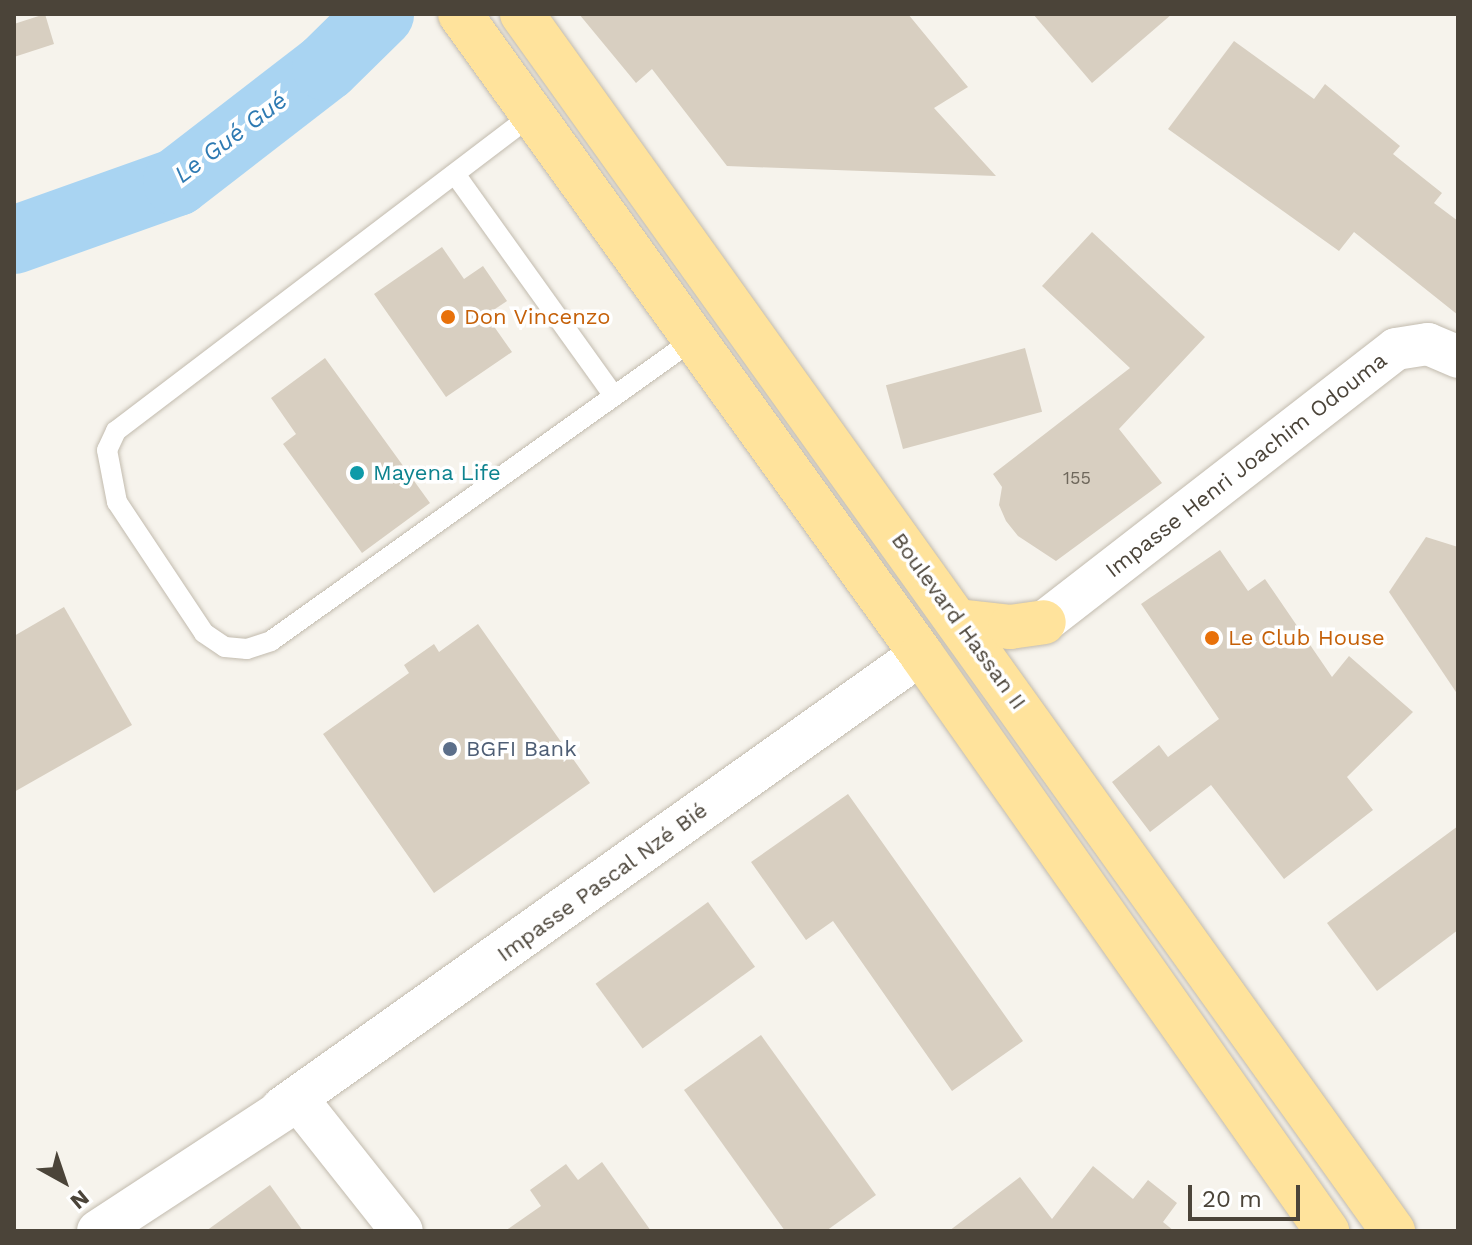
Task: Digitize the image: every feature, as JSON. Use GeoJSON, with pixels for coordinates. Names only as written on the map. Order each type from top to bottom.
{"type":"FeatureCollection","features":[{"type":"Feature","properties":{"kind":"main road"},"geometry":{"type":"LineString","coordinates":[[460,14],[921,654],[1323,1230]]}},
{"type":"Feature","properties":{"kind":"main road","name":"Boulevard Hassan II"},"geometry":{"type":"LineString","coordinates":[[522,14],[1016,700],[1393,1231]]}},
{"type":"Feature","properties":{"kind":"main road"},"geometry":{"type":"LineString","coordinates":[[958,621],[1010,627],[1044,622]]}},
{"type":"Feature","properties":{"kind":"main road"},"geometry":{"type":"LineString","coordinates":[[1016,700],[1025,661],[1044,622]]}},
{"type":"Feature","properties":{"kind":"street","name":"Impasse Henri Joachim Odouma"},"geometry":{"type":"LineString","coordinates":[[1044,622],[1396,349],[1428,344],[1458,357]]}},
{"type":"Feature","properties":{"kind":"street","name":"Impasse Pascal Nzé Bié"},"geometry":{"type":"LineString","coordinates":[[98,1231],[290,1104],[921,654]]}},
{"type":"Feature","properties":{"kind":"street"},"geometry":{"type":"LineString","coordinates":[[290,1104],[402,1231]]}},
{"type":"Feature","properties":{"kind":"lane"},"geometry":{"type":"LineString","coordinates":[[533,114],[116,431],[107,450],[117,502],[204,633],[225,647],[247,649],[271,641],[694,339]]}},
{"type":"Feature","properties":{"kind":"lane"},"geometry":{"type":"LineString","coordinates":[[455,174],[613,395]]}},
{"type":"Feature","properties":{"kind":"building"},"geometry":{"type":"Polygon","coordinates":[[[45,14],[54,44],[14,57],[14,24],[45,14]]]}},
{"type":"Feature","properties":{"kind":"building"},"geometry":{"type":"Polygon","coordinates":[[[579,14],[908,14],[968,87],[934,108],[996,176],[727,166],[652,69],[636,83],[579,14]]]}},
{"type":"Feature","properties":{"kind":"building"},"geometry":{"type":"Polygon","coordinates":[[[1033,14],[1172,14],[1092,83],[1033,14]]]}},
{"type":"Feature","properties":{"kind":"building"},"geometry":{"type":"Polygon","coordinates":[[[1234,41],[1314,99],[1325,84],[1400,146],[1393,154],[1442,193],[1434,203],[1458,221],[1458,315],[1354,232],[1339,251],[1168,129],[1234,41]]]}},
{"type":"Feature","properties":{"kind":"building"},"geometry":{"type":"Polygon","coordinates":[[[1092,232],[1205,337],[1119,429],[1162,483],[1056,561],[1018,536],[1006,521],[999,505],[1002,487],[993,474],[1130,368],[1042,286],[1092,232]]]}},
{"type":"Feature","properties":{"kind":"building"},"geometry":{"type":"Polygon","coordinates":[[[442,247],[464,279],[483,266],[507,301],[486,315],[512,352],[446,397],[374,294],[442,247]]]}},
{"type":"Feature","properties":{"kind":"building"},"geometry":{"type":"Polygon","coordinates":[[[1025,348],[1042,412],[903,449],[886,385],[1025,348]]]}},
{"type":"Feature","properties":{"kind":"building","name":"Mayena Life"},"geometry":{"type":"Polygon","coordinates":[[[325,358],[430,503],[362,553],[283,444],[296,434],[271,398],[325,358]]]}},
{"type":"Feature","properties":{"kind":"building"},"geometry":{"type":"Polygon","coordinates":[[[1426,537],[1458,547],[1458,695],[1389,592],[1426,537]]]}},
{"type":"Feature","properties":{"kind":"building"},"geometry":{"type":"Polygon","coordinates":[[[1220,550],[1248,591],[1265,579],[1332,677],[1349,656],[1413,712],[1347,777],[1373,810],[1284,879],[1211,785],[1150,832],[1112,782],[1159,745],[1168,757],[1219,719],[1141,604],[1220,550]]]}},
{"type":"Feature","properties":{"kind":"building"},"geometry":{"type":"Polygon","coordinates":[[[64,607],[132,725],[14,792],[14,636],[64,607]]]}},
{"type":"Feature","properties":{"kind":"building","name":"BGFI Bank"},"geometry":{"type":"Polygon","coordinates":[[[478,624],[590,783],[434,893],[323,734],[409,673],[404,665],[434,644],[439,652],[478,624]]]}},
{"type":"Feature","properties":{"kind":"building"},"geometry":{"type":"Polygon","coordinates":[[[848,794],[1023,1041],[952,1091],[833,921],[806,940],[751,862],[848,794]]]}},
{"type":"Feature","properties":{"kind":"building"},"geometry":{"type":"Polygon","coordinates":[[[1458,826],[1458,930],[1377,991],[1327,923],[1458,826]]]}},
{"type":"Feature","properties":{"kind":"building"},"geometry":{"type":"Polygon","coordinates":[[[708,902],[755,967],[643,1048],[596,984],[708,902]]]}},
{"type":"Feature","properties":{"kind":"building"},"geometry":{"type":"Polygon","coordinates":[[[761,1035],[876,1195],[826,1231],[785,1231],[684,1090],[761,1035]]]}},
{"type":"Feature","properties":{"kind":"building"},"geometry":{"type":"Polygon","coordinates":[[[602,1162],[651,1231],[505,1231],[541,1206],[530,1190],[566,1164],[578,1180],[602,1162]]]}},
{"type":"Feature","properties":{"kind":"building"},"geometry":{"type":"Polygon","coordinates":[[[1093,1166],[1133,1199],[1148,1180],[1177,1203],[1163,1222],[1174,1231],[949,1231],[1020,1177],[1052,1219],[1093,1166]]]}},
{"type":"Feature","properties":{"kind":"building"},"geometry":{"type":"Polygon","coordinates":[[[270,1185],[303,1231],[206,1231],[270,1185]]]}},
{"type":"Feature","properties":{"kind":"waterway","name":"Le Gué Gué"},"geometry":{"type":"LineString","coordinates":[[14,240],[177,182],[326,67],[380,14]]}},
{"type":"Feature","properties":{"kind":"place","name":"Don Vincenzo"},"geometry":{"type":"Point","coordinates":[448,317]}},
{"type":"Feature","properties":{"kind":"place","name":"Mayena Life"},"geometry":{"type":"Point","coordinates":[357,473]}},
{"type":"Feature","properties":{"kind":"place","name":"Le Club House"},"geometry":{"type":"Point","coordinates":[1212,638]}},
{"type":"Feature","properties":{"kind":"place","name":"BGFI Bank"},"geometry":{"type":"Point","coordinates":[450,749]}}]}
